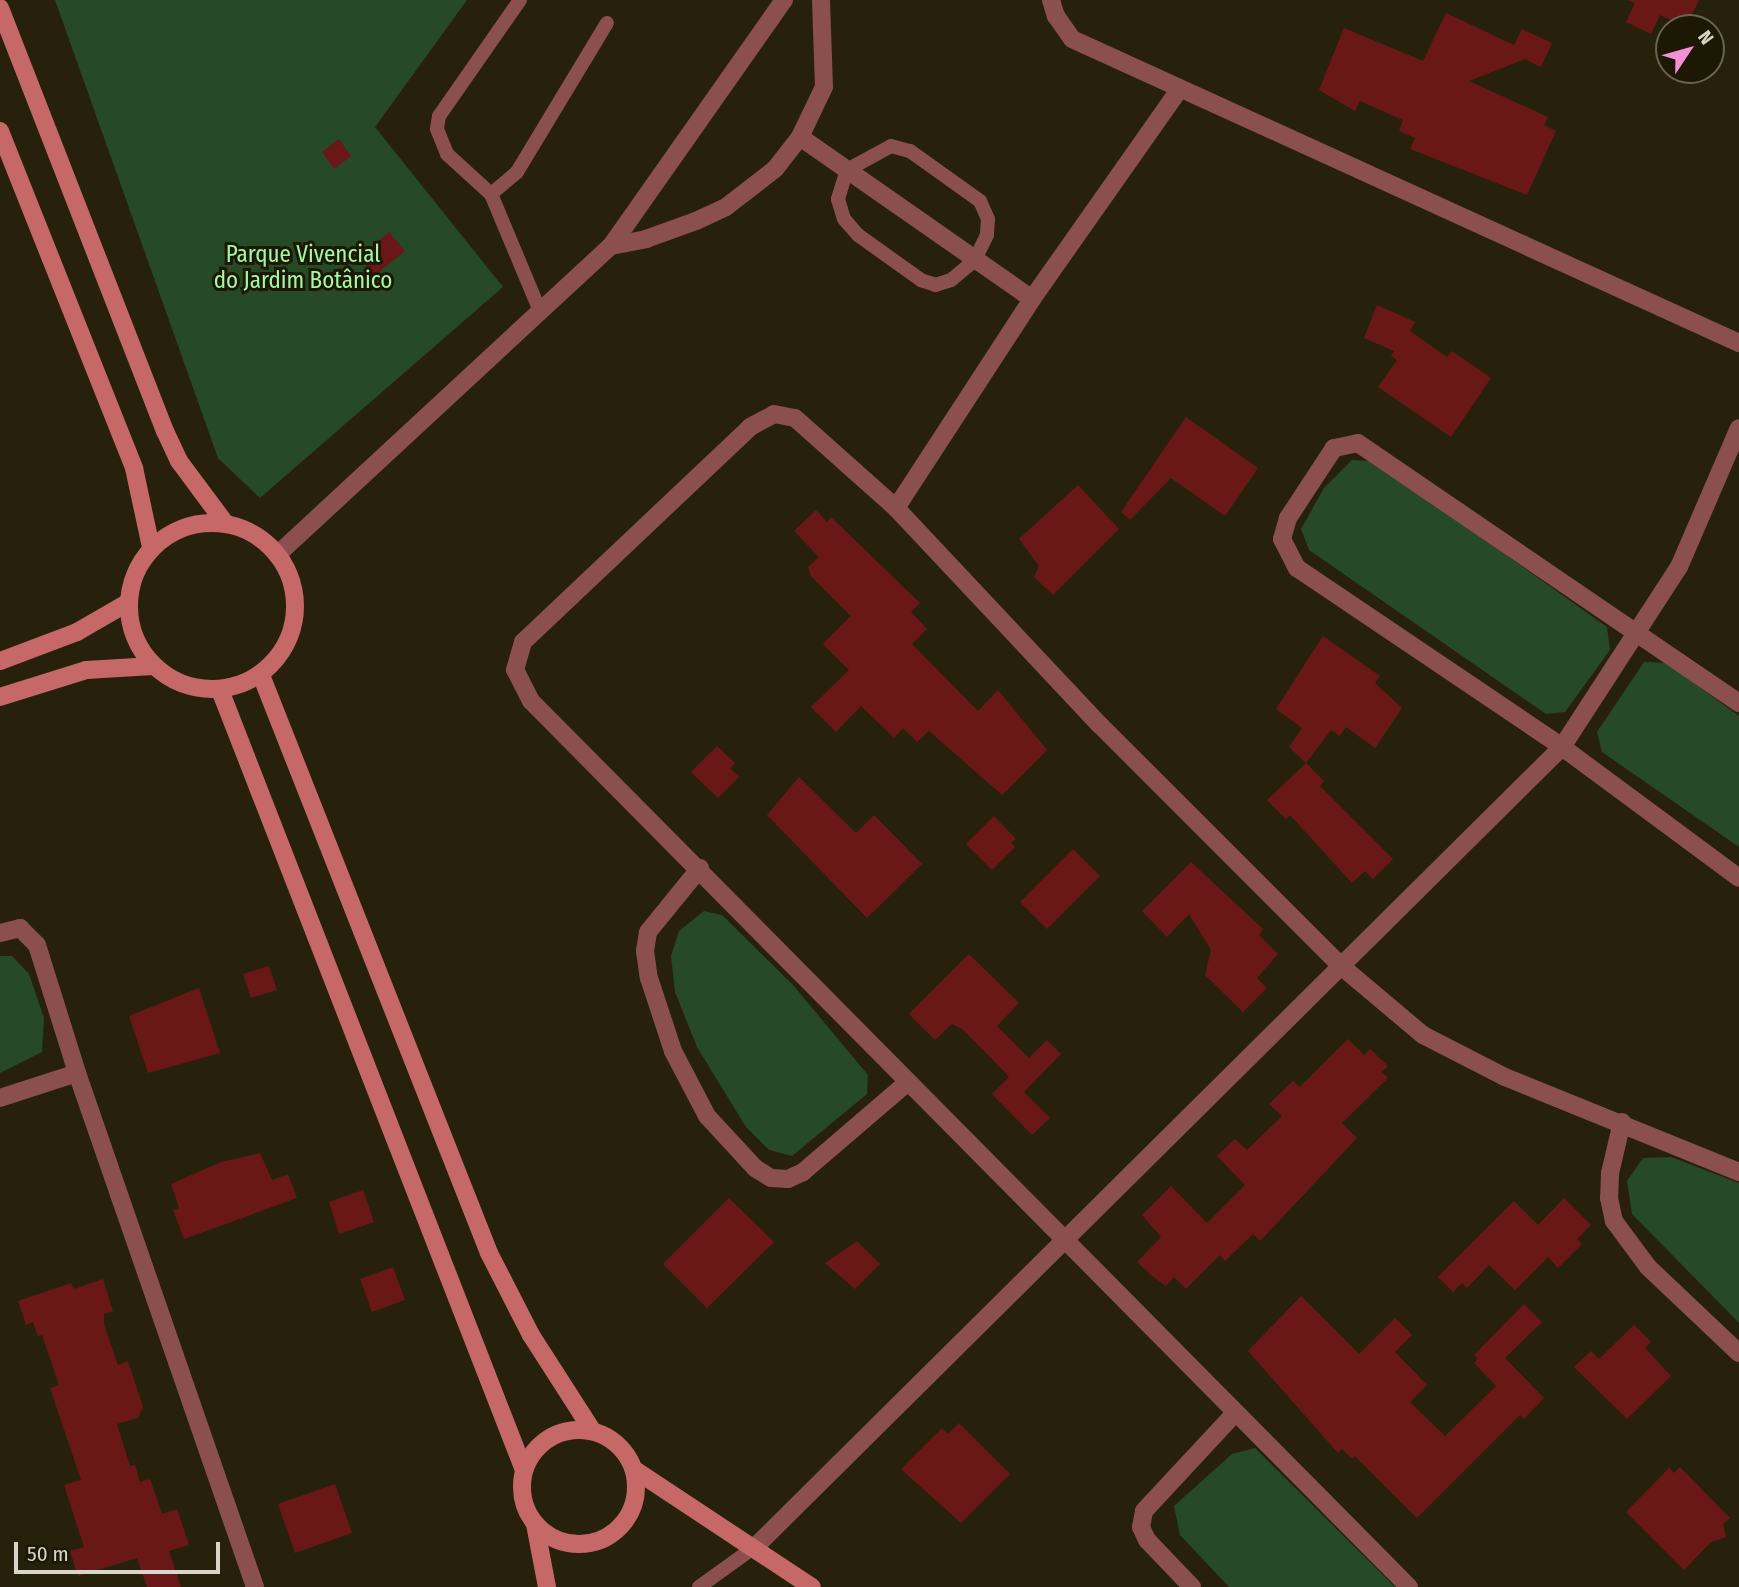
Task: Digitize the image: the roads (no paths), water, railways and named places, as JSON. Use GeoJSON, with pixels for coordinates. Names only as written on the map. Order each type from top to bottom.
{"type":"FeatureCollection","features":[{"type":"Feature","properties":{"kind":"street"},"geometry":{"type":"LineString","coordinates":[[277,555],[611,246],[784,0]]}},
{"type":"Feature","properties":{"kind":"street"},"geometry":{"type":"LineString","coordinates":[[611,246],[646,239],[726,206],[775,169],[800,137],[824,87],[821,0]]}},
{"type":"Feature","properties":{"kind":"street"},"geometry":{"type":"LineString","coordinates":[[1051,0],[1056,16],[1072,39],[1739,343]]}},
{"type":"Feature","properties":{"kind":"street"},"geometry":{"type":"LineString","coordinates":[[0,8],[165,431],[179,461],[225,523]]}},
{"type":"Feature","properties":{"kind":"street"},"geometry":{"type":"LineString","coordinates":[[896,508],[1032,299],[1179,90]]}},
{"type":"Feature","properties":{"kind":"street"},"geometry":{"type":"LineString","coordinates":[[0,131],[134,468],[151,547]]}},
{"type":"Feature","properties":{"kind":"street"},"geometry":{"type":"LineString","coordinates":[[800,137],[1032,299]]}},
{"type":"Feature","properties":{"kind":"street"},"geometry":{"type":"LineString","coordinates":[[1409,1587],[1234,1414],[700,868],[531,701],[515,670],[523,642],[763,418],[774,414],[795,418],[896,508],[1100,725],[1340,966],[1423,1035],[1455,1055],[1739,1172]]}},
{"type":"Feature","properties":{"kind":"street"},"geometry":{"type":"LineString","coordinates":[[756,1546],[1340,966],[1472,841],[1562,747],[1679,567],[1739,428]]}},
{"type":"Feature","properties":{"kind":"street"},"geometry":{"type":"LineString","coordinates":[[1739,702],[1358,443],[1334,448],[1306,483],[1282,539],[1297,568],[1562,747],[1739,878]]}},
{"type":"Feature","properties":{"kind":"street"},"geometry":{"type":"LineString","coordinates":[[198,523],[225,523],[263,540],[277,555],[291,578],[295,605],[291,632],[279,656],[261,675],[219,690],[173,681],[153,666],[139,648],[127,603],[134,573],[151,547],[173,531],[198,523]]}},
{"type":"Feature","properties":{"kind":"street"},"geometry":{"type":"LineString","coordinates":[[0,661],[77,632],[127,603]]}},
{"type":"Feature","properties":{"kind":"street"},"geometry":{"type":"LineString","coordinates":[[0,697],[86,670],[153,666]]}},
{"type":"Feature","properties":{"kind":"street"},"geometry":{"type":"LineString","coordinates":[[219,690],[524,1470],[525,1508],[535,1524],[552,1538],[574,1545],[597,1543],[617,1532],[631,1514],[637,1492],[635,1470],[625,1452],[592,1430],[531,1335],[489,1253],[261,675]]}},
{"type":"Feature","properties":{"kind":"street"},"geometry":{"type":"LineString","coordinates":[[700,868],[648,932],[645,951],[649,978],[673,1051],[707,1116],[755,1168],[771,1178],[788,1179],[803,1172],[908,1082]]}},
{"type":"Feature","properties":{"kind":"street"},"geometry":{"type":"LineString","coordinates":[[0,933],[20,928],[37,945],[77,1073],[255,1587]]}},
{"type":"Feature","properties":{"kind":"street"},"geometry":{"type":"LineString","coordinates":[[0,1098],[77,1073]]}},
{"type":"Feature","properties":{"kind":"street"},"geometry":{"type":"LineString","coordinates":[[1622,1122],[1610,1173],[1609,1198],[1614,1221],[1648,1267],[1739,1353]]}},
{"type":"Feature","properties":{"kind":"street"},"geometry":{"type":"LineString","coordinates":[[1192,1587],[1147,1540],[1141,1527],[1144,1511],[1234,1414]]}},
{"type":"Feature","properties":{"kind":"street"},"geometry":{"type":"LineString","coordinates":[[524,1470],[534,1451],[550,1437],[570,1430],[592,1430]]}},
{"type":"Feature","properties":{"kind":"street"},"geometry":{"type":"LineString","coordinates":[[635,1470],[756,1546],[812,1587]]}},
{"type":"Feature","properties":{"kind":"street"},"geometry":{"type":"LineString","coordinates":[[535,1524],[547,1587]]}},
{"type":"Feature","properties":{"kind":"lane"},"geometry":{"type":"LineString","coordinates":[[520,0],[439,116],[437,129],[447,154],[491,194],[540,312]]}},
{"type":"Feature","properties":{"kind":"lane"},"geometry":{"type":"LineString","coordinates":[[491,194],[517,172],[607,23]]}},
{"type":"Feature","properties":{"kind":"lane"},"geometry":{"type":"LineString","coordinates":[[891,146],[910,151],[965,188],[980,201],[988,219],[987,235],[975,260],[951,280],[936,285],[921,280],[858,235],[844,219],[838,199],[847,170],[891,146]]}},
{"type":"Feature","properties":{"kind":"lane"},"geometry":{"type":"LineString","coordinates":[[708,1585],[756,1546]]}},
{"type":"Feature","properties":{"kind":"park label","name":"Parque Vivencial do Jardim Botânico"},"geometry":{"type":"Point","coordinates":[303,267]}}]}
